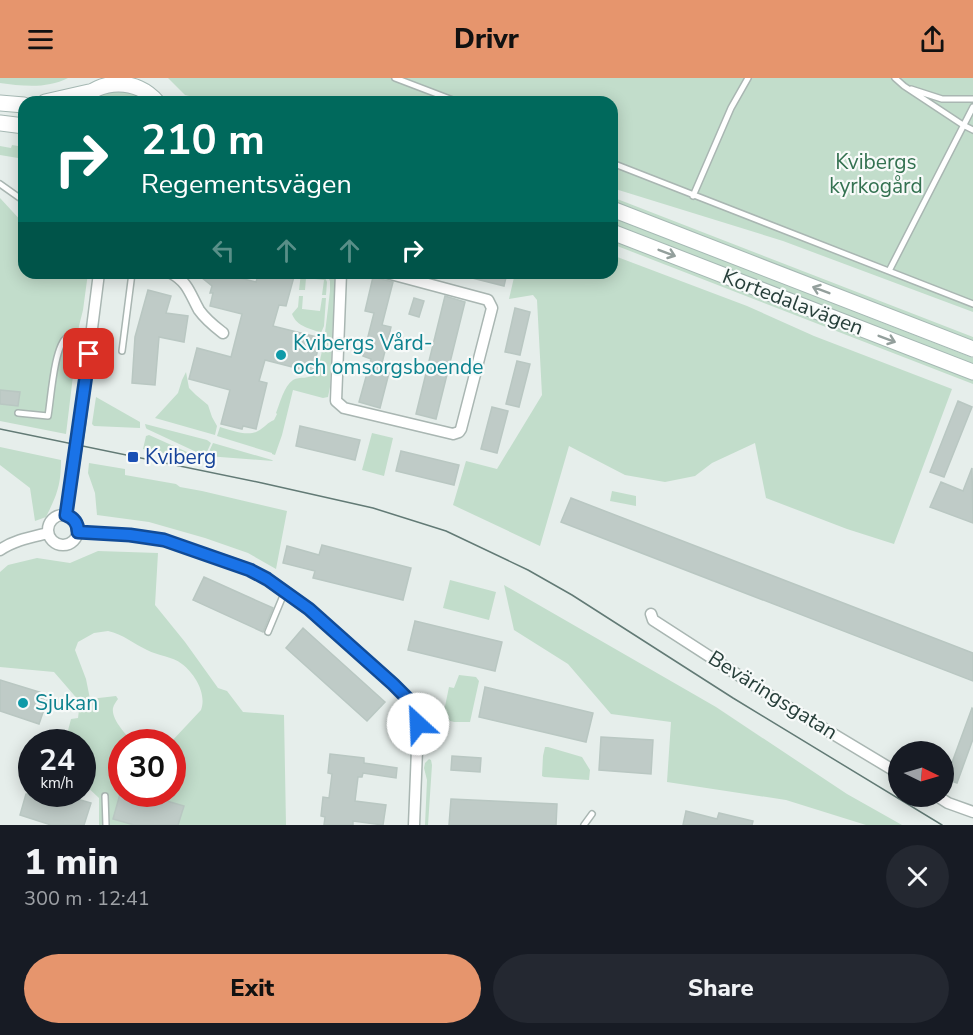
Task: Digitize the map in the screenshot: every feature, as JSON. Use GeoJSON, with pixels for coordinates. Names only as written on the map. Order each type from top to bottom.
{"type":"FeatureCollection","features":[{"type":"Feature","properties":{"kind":"main road"},"geometry":{"type":"LineString","coordinates":[[85,96],[105,81],[113,81],[142,83],[153,96]]}},
{"type":"Feature","properties":{"kind":"main road"},"geometry":{"type":"LineString","coordinates":[[0,103],[18,104]]}},
{"type":"Feature","properties":{"kind":"main road"},"geometry":{"type":"LineString","coordinates":[[0,123],[18,125]]}},
{"type":"Feature","properties":{"kind":"main road","name":"Kortedalavägen"},"geometry":{"type":"LineString","coordinates":[[618,211],[973,349]]}},
{"type":"Feature","properties":{"kind":"main road","name":"Kortedalavägen"},"geometry":{"type":"LineString","coordinates":[[618,234],[973,372]]}},
{"type":"Feature","properties":{"kind":"street"},"geometry":{"type":"LineString","coordinates":[[66,515],[98,279]]}},
{"type":"Feature","properties":{"kind":"street"},"geometry":{"type":"LineString","coordinates":[[182,279],[210,324],[223,333]]}},
{"type":"Feature","properties":{"kind":"street"},"geometry":{"type":"LineString","coordinates":[[341,279],[336,401],[344,408],[453,434],[461,429],[492,308],[488,300],[409,279]]}},
{"type":"Feature","properties":{"kind":"street"},"geometry":{"type":"LineString","coordinates":[[66,515],[75,520],[78,532],[72,543],[63,546],[53,542],[48,533],[49,525],[54,519],[66,515]]}},
{"type":"Feature","properties":{"kind":"street"},"geometry":{"type":"LineString","coordinates":[[78,532],[130,535],[164,540],[250,570],[267,579],[309,609],[393,684],[409,700],[416,712],[418,740],[414,825]]}},
{"type":"Feature","properties":{"kind":"street"},"geometry":{"type":"LineString","coordinates":[[0,550],[30,537],[48,533]]}},
{"type":"Feature","properties":{"kind":"street","name":"Beväringsgatan"},"geometry":{"type":"LineString","coordinates":[[651,614],[653,620],[780,702],[888,767]]}},
{"type":"Feature","properties":{"kind":"street"},"geometry":{"type":"LineString","coordinates":[[954,805],[973,812]]}},
{"type":"Feature","properties":{"kind":"lane"},"geometry":{"type":"LineString","coordinates":[[395,78],[442,96]]}},
{"type":"Feature","properties":{"kind":"lane"},"geometry":{"type":"LineString","coordinates":[[416,86],[421,78]]}},
{"type":"Feature","properties":{"kind":"lane"},"geometry":{"type":"LineString","coordinates":[[693,196],[731,108],[748,78]]}},
{"type":"Feature","properties":{"kind":"lane"},"geometry":{"type":"LineString","coordinates":[[895,78],[973,130]]}},
{"type":"Feature","properties":{"kind":"lane"},"geometry":{"type":"LineString","coordinates":[[904,86],[942,99],[973,99]]}},
{"type":"Feature","properties":{"kind":"lane"},"geometry":{"type":"LineString","coordinates":[[889,271],[973,107]]}},
{"type":"Feature","properties":{"kind":"lane"},"geometry":{"type":"LineString","coordinates":[[618,165],[973,304]]}},
{"type":"Feature","properties":{"kind":"lane"},"geometry":{"type":"LineString","coordinates":[[0,184],[18,197]]}},
{"type":"Feature","properties":{"kind":"lane"},"geometry":{"type":"LineString","coordinates":[[122,351],[131,279]]}},
{"type":"Feature","properties":{"kind":"lane"},"geometry":{"type":"LineString","coordinates":[[18,412],[48,416],[56,360],[62,341],[70,335],[91,335]]}},
{"type":"Feature","properties":{"kind":"lane"},"geometry":{"type":"LineString","coordinates":[[268,632],[285,591]]}},
{"type":"Feature","properties":{"kind":"lane"},"geometry":{"type":"LineString","coordinates":[[105,796],[106,825]]}},
{"type":"Feature","properties":{"kind":"lane"},"geometry":{"type":"LineString","coordinates":[[584,825],[592,814]]}},
{"type":"Feature","properties":{"kind":"green space"},"geometry":{"type":"Polygon","coordinates":[[[0,78],[68,78],[52,84],[34,86],[0,83],[0,78]]]}},
{"type":"Feature","properties":{"kind":"green space","name":"Kvibergs kyrkogård"},"geometry":{"type":"Polygon","coordinates":[[[168,78],[973,78],[973,312],[783,241],[618,190],[618,96],[185,95],[168,78]]]}},
{"type":"Feature","properties":{"kind":"green space"},"geometry":{"type":"Polygon","coordinates":[[[127,88],[140,96],[95,96],[127,88]]]}},
{"type":"Feature","properties":{"kind":"green space"},"geometry":{"type":"Polygon","coordinates":[[[12,145],[18,146],[18,158],[0,155],[0,146],[11,148],[12,145]]]}},
{"type":"Feature","properties":{"kind":"green space"},"geometry":{"type":"Polygon","coordinates":[[[0,198],[18,218],[18,279],[87,279],[66,434],[0,421],[0,198]]]}},
{"type":"Feature","properties":{"kind":"green space"},"geometry":{"type":"Polygon","coordinates":[[[618,199],[973,337],[973,341],[618,203],[618,199]]]}},
{"type":"Feature","properties":{"kind":"green space"},"geometry":{"type":"Polygon","coordinates":[[[618,219],[973,358],[973,364],[618,226],[618,219]]]}},
{"type":"Feature","properties":{"kind":"green space"},"geometry":{"type":"Polygon","coordinates":[[[618,242],[973,380],[973,384],[618,246],[618,242]]]}},
{"type":"Feature","properties":{"kind":"green space"},"geometry":{"type":"Polygon","coordinates":[[[618,257],[747,306],[814,336],[952,389],[894,544],[766,498],[755,443],[712,463],[695,476],[665,482],[625,475],[569,446],[540,546],[453,505],[466,461],[497,469],[542,395],[537,300],[533,295],[509,299],[514,279],[618,279],[618,257]]]}},
{"type":"Feature","properties":{"kind":"green space"},"geometry":{"type":"Polygon","coordinates":[[[300,279],[306,279],[305,290],[299,290],[300,279]]]}},
{"type":"Feature","properties":{"kind":"green space"},"geometry":{"type":"Polygon","coordinates":[[[315,279],[326,279],[327,282],[326,295],[322,295],[324,280],[315,279]]]}},
{"type":"Feature","properties":{"kind":"green space"},"geometry":{"type":"Polygon","coordinates":[[[329,279],[335,279],[328,397],[323,398],[293,390],[275,455],[217,436],[220,427],[244,433],[254,433],[260,430],[274,420],[287,386],[293,380],[315,373],[323,347],[329,279]]]}},
{"type":"Feature","properties":{"kind":"green space"},"geometry":{"type":"Polygon","coordinates":[[[299,296],[303,296],[302,309],[320,311],[322,298],[326,298],[324,326],[321,333],[304,326],[294,318],[292,314],[298,307],[299,296]]]}},
{"type":"Feature","properties":{"kind":"green space"},"geometry":{"type":"Polygon","coordinates":[[[186,372],[189,388],[208,405],[217,426],[215,435],[155,418],[178,393],[186,372]]]}},
{"type":"Feature","properties":{"kind":"green space"},"geometry":{"type":"Polygon","coordinates":[[[96,397],[140,422],[140,428],[94,426],[92,424],[96,397]]]}},
{"type":"Feature","properties":{"kind":"green space"},"geometry":{"type":"Polygon","coordinates":[[[145,424],[211,443],[205,456],[147,429],[145,424]]]}},
{"type":"Feature","properties":{"kind":"green space"},"geometry":{"type":"Polygon","coordinates":[[[372,433],[393,438],[384,476],[362,470],[372,433]]]}},
{"type":"Feature","properties":{"kind":"green space"},"geometry":{"type":"Polygon","coordinates":[[[149,435],[196,456],[196,459],[143,449],[146,436],[149,435]]]}},
{"type":"Feature","properties":{"kind":"green space"},"geometry":{"type":"Polygon","coordinates":[[[213,443],[272,460],[273,461],[207,456],[213,443]]]}},
{"type":"Feature","properties":{"kind":"green space"},"geometry":{"type":"Polygon","coordinates":[[[0,447],[61,460],[58,490],[46,517],[35,521],[30,488],[0,465],[0,447]]]}},
{"type":"Feature","properties":{"kind":"green space"},"geometry":{"type":"Polygon","coordinates":[[[89,463],[125,469],[125,475],[176,484],[180,487],[287,511],[276,569],[248,553],[205,538],[149,522],[97,515],[95,493],[88,473],[89,463]]]}},
{"type":"Feature","properties":{"kind":"green space"},"geometry":{"type":"Polygon","coordinates":[[[612,491],[636,496],[636,506],[610,501],[612,491]]]}},
{"type":"Feature","properties":{"kind":"green space"},"geometry":{"type":"Polygon","coordinates":[[[98,551],[158,553],[155,605],[218,688],[227,691],[243,712],[284,715],[286,825],[99,825],[99,798],[96,795],[96,729],[68,729],[71,719],[78,718],[80,702],[54,672],[0,667],[0,572],[8,565],[37,558],[70,563],[98,551]],[[108,631],[94,633],[78,642],[75,650],[86,679],[90,699],[116,696],[118,699],[114,704],[113,712],[122,729],[108,729],[108,807],[186,807],[186,729],[183,729],[201,710],[202,697],[199,685],[187,668],[178,661],[142,648],[108,631]]]}},
{"type":"Feature","properties":{"kind":"green space"},"geometry":{"type":"Polygon","coordinates":[[[450,580],[496,592],[489,620],[443,608],[450,580]]]}},
{"type":"Feature","properties":{"kind":"green space"},"geometry":{"type":"Polygon","coordinates":[[[504,585],[716,707],[847,794],[902,825],[866,825],[786,800],[667,782],[671,722],[611,714],[568,664],[514,630],[504,585]]]}},
{"type":"Feature","properties":{"kind":"green space"},"geometry":{"type":"Polygon","coordinates":[[[459,675],[476,677],[479,681],[470,722],[443,719],[449,687],[454,688],[459,675]]]}},
{"type":"Feature","properties":{"kind":"green space"},"geometry":{"type":"Polygon","coordinates":[[[545,747],[582,757],[590,770],[589,780],[542,776],[545,747]]]}},
{"type":"Feature","properties":{"kind":"green space"},"geometry":{"type":"Polygon","coordinates":[[[429,759],[432,765],[428,825],[425,825],[427,780],[424,768],[429,759]]]}},
{"type":"Feature","properties":{"kind":"building","name":"Kvibergs Vård- och omsorgsboende"},"geometry":{"type":"Polygon","coordinates":[[[203,279],[244,279],[256,282],[257,279],[293,279],[286,306],[279,305],[273,326],[321,338],[312,372],[265,360],[259,381],[267,383],[256,429],[243,426],[242,429],[221,424],[230,390],[189,379],[197,348],[231,357],[242,314],[210,306],[212,286],[203,279]]]}},
{"type":"Feature","properties":{"kind":"building"},"geometry":{"type":"Polygon","coordinates":[[[373,279],[393,282],[382,325],[391,327],[380,371],[389,373],[380,408],[359,402],[371,359],[363,356],[374,313],[365,311],[373,279]]]}},
{"type":"Feature","properties":{"kind":"building"},"geometry":{"type":"Polygon","coordinates":[[[476,279],[506,279],[504,286],[476,279]]]}},
{"type":"Feature","properties":{"kind":"building"},"geometry":{"type":"Polygon","coordinates":[[[148,290],[171,296],[166,313],[188,316],[184,342],[159,337],[155,385],[132,383],[135,337],[148,290]]]}},
{"type":"Feature","properties":{"kind":"building"},"geometry":{"type":"Polygon","coordinates":[[[445,296],[465,302],[436,419],[416,414],[445,296]]]}},
{"type":"Feature","properties":{"kind":"building"},"geometry":{"type":"Polygon","coordinates":[[[414,298],[424,301],[419,317],[409,314],[414,298]]]}},
{"type":"Feature","properties":{"kind":"building"},"geometry":{"type":"Polygon","coordinates":[[[515,308],[530,312],[520,355],[505,352],[515,308]]]}},
{"type":"Feature","properties":{"kind":"building"},"geometry":{"type":"Polygon","coordinates":[[[517,361],[530,364],[519,407],[506,404],[517,361]]]}},
{"type":"Feature","properties":{"kind":"building"},"geometry":{"type":"Polygon","coordinates":[[[0,390],[20,392],[18,406],[0,404],[0,390]]]}},
{"type":"Feature","properties":{"kind":"building"},"geometry":{"type":"Polygon","coordinates":[[[958,401],[972,407],[944,477],[930,472],[958,401]]]}},
{"type":"Feature","properties":{"kind":"building"},"geometry":{"type":"Polygon","coordinates":[[[492,407],[508,411],[497,453],[481,449],[492,407]]]}},
{"type":"Feature","properties":{"kind":"building"},"geometry":{"type":"Polygon","coordinates":[[[300,426],[360,440],[355,460],[296,446],[300,426]]]}},
{"type":"Feature","properties":{"kind":"building"},"geometry":{"type":"Polygon","coordinates":[[[401,451],[459,465],[454,485],[396,471],[401,451]]]}},
{"type":"Feature","properties":{"kind":"building"},"geometry":{"type":"Polygon","coordinates":[[[972,468],[973,523],[930,507],[941,482],[963,491],[972,468]]]}},
{"type":"Feature","properties":{"kind":"building"},"geometry":{"type":"Polygon","coordinates":[[[571,498],[973,653],[973,681],[561,522],[571,498]]]}},
{"type":"Feature","properties":{"kind":"building"},"geometry":{"type":"Polygon","coordinates":[[[322,545],[411,568],[403,600],[313,578],[315,571],[283,563],[287,546],[319,555],[322,545]]]}},
{"type":"Feature","properties":{"kind":"building"},"geometry":{"type":"Polygon","coordinates":[[[204,577],[273,608],[263,632],[193,600],[204,577]]]}},
{"type":"Feature","properties":{"kind":"building"},"geometry":{"type":"Polygon","coordinates":[[[415,621],[502,642],[495,671],[408,650],[415,621]]]}},
{"type":"Feature","properties":{"kind":"building"},"geometry":{"type":"Polygon","coordinates":[[[303,628],[385,702],[367,721],[286,648],[303,628]]]}},
{"type":"Feature","properties":{"kind":"building","name":"Sjukan"},"geometry":{"type":"Polygon","coordinates":[[[0,680],[49,695],[39,724],[0,711],[0,680]]]}},
{"type":"Feature","properties":{"kind":"building"},"geometry":{"type":"Polygon","coordinates":[[[485,687],[593,713],[586,742],[479,717],[485,687]]]}},
{"type":"Feature","properties":{"kind":"building"},"geometry":{"type":"Polygon","coordinates":[[[972,708],[973,739],[957,783],[954,782],[954,757],[972,708]]]}},
{"type":"Feature","properties":{"kind":"building"},"geometry":{"type":"Polygon","coordinates":[[[601,737],[653,740],[651,774],[599,770],[601,737]]]}},
{"type":"Feature","properties":{"kind":"building"},"geometry":{"type":"Polygon","coordinates":[[[330,754],[364,758],[364,763],[397,768],[396,778],[363,773],[362,777],[358,777],[355,801],[386,805],[383,825],[353,821],[353,825],[324,825],[325,817],[321,816],[323,797],[329,798],[332,774],[328,773],[330,754]]]}},
{"type":"Feature","properties":{"kind":"building"},"geometry":{"type":"Polygon","coordinates":[[[452,756],[481,758],[480,772],[451,770],[452,756]]]}},
{"type":"Feature","properties":{"kind":"building"},"geometry":{"type":"Polygon","coordinates":[[[451,799],[557,804],[556,825],[449,825],[451,799]]]}},
{"type":"Feature","properties":{"kind":"building"},"geometry":{"type":"Polygon","coordinates":[[[22,807],[90,807],[84,825],[51,825],[20,815],[22,807]]]}},
{"type":"Feature","properties":{"kind":"building"},"geometry":{"type":"Polygon","coordinates":[[[116,807],[184,807],[178,825],[134,825],[113,819],[116,807]]]}},
{"type":"Feature","properties":{"kind":"building"},"geometry":{"type":"Polygon","coordinates":[[[686,811],[717,819],[719,813],[753,821],[752,825],[683,825],[686,811]]]}},
{"type":"Feature","properties":{"kind":"tram line"},"geometry":{"type":"LineString","coordinates":[[0,429],[373,508],[446,531],[528,570],[572,595],[733,698],[942,825]]}},
{"type":"Feature","properties":{"kind":"place","name":"Kvibergs Vård- och omsorgsboende"},"geometry":{"type":"Point","coordinates":[281,355]}},
{"type":"Feature","properties":{"kind":"place","name":"Kviberg"},"geometry":{"type":"Point","coordinates":[133,457]}},
{"type":"Feature","properties":{"kind":"place","name":"Sjukan"},"geometry":{"type":"Point","coordinates":[23,703]}},
{"type":"Feature","properties":{"kind":"route"},"geometry":{"type":"LineString","coordinates":[[89,354],[66,515],[75,520],[78,532],[130,535],[164,540],[227,561],[267,579],[309,609],[393,684],[409,700],[416,712],[418,724]]}}]}
